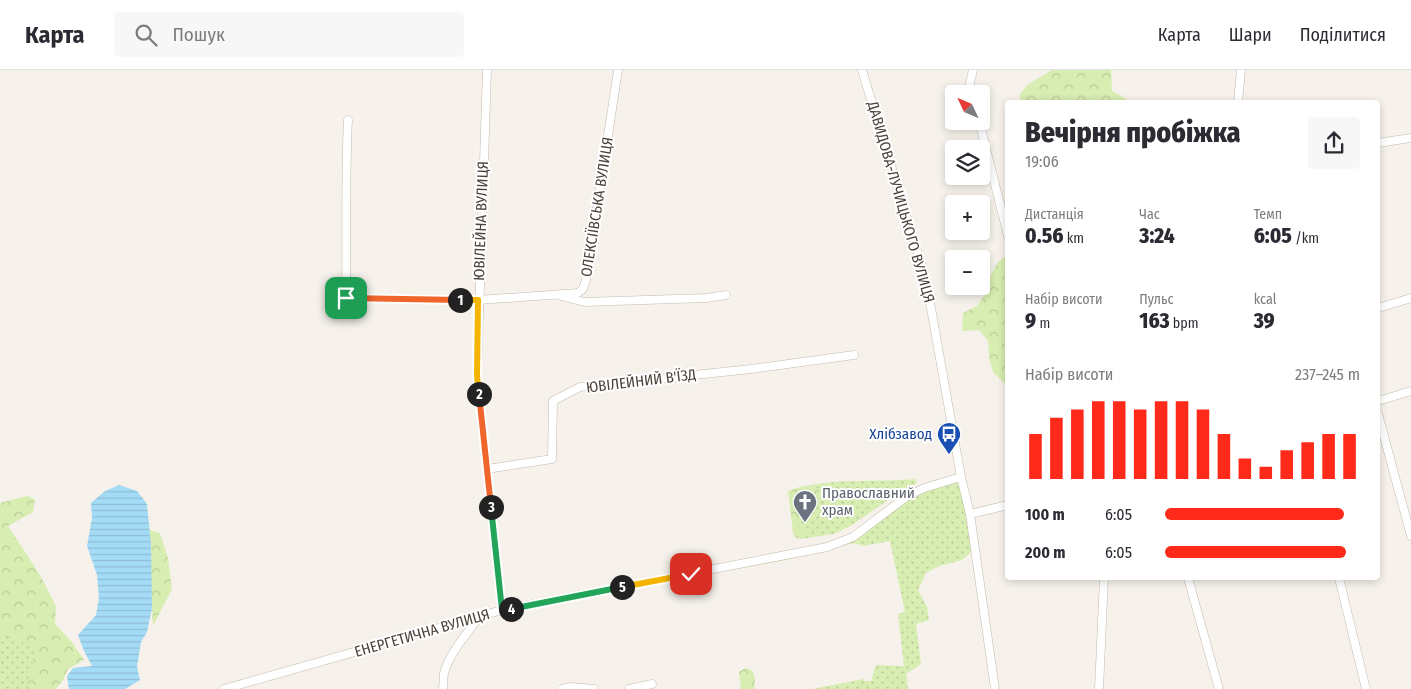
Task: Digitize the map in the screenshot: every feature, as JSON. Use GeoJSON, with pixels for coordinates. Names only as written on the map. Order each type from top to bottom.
{"type":"FeatureCollection","features":[{"type":"Feature","properties":{"kind":"street","name":"ЮВІЛЕЙНА ВУЛИЦЯ"},"geometry":{"type":"LineString","coordinates":[[487,70],[477,376],[502,610]]}},
{"type":"Feature","properties":{"kind":"street","name":"ОЛЕКСІЇВСЬКА ВУЛИЦЯ"},"geometry":{"type":"LineString","coordinates":[[348,120],[345,167],[347,228],[346,298],[478,300],[578,293],[583,289],[586,280],[618,70]]}},
{"type":"Feature","properties":{"kind":"street","name":"ДАВИДОВА-ЛУЧИЦЬКОГО ВУЛИЦЯ"},"geometry":{"type":"LineString","coordinates":[[862,70],[926,280],[961,477],[970,514],[995,689]]}},
{"type":"Feature","properties":{"kind":"street"},"geometry":{"type":"LineString","coordinates":[[970,85],[973,70]]}},
{"type":"Feature","properties":{"kind":"street"},"geometry":{"type":"LineString","coordinates":[[1238,100],[1241,70]]}},
{"type":"Feature","properties":{"kind":"street"},"geometry":{"type":"LineString","coordinates":[[981,130],[1005,224]]}},
{"type":"Feature","properties":{"kind":"street"},"geometry":{"type":"LineString","coordinates":[[1380,143],[1411,138]]}},
{"type":"Feature","properties":{"kind":"street"},"geometry":{"type":"LineString","coordinates":[[557,294],[584,302],[706,298],[726,295]]}},
{"type":"Feature","properties":{"kind":"street"},"geometry":{"type":"LineString","coordinates":[[1380,307],[1411,298]]}},
{"type":"Feature","properties":{"kind":"street","name":"ЮВІЛЕЙНИЙ В'ЇЗД"},"geometry":{"type":"LineString","coordinates":[[487,469],[552,459],[553,401],[580,387],[751,369],[854,354]]}},
{"type":"Feature","properties":{"kind":"street"},"geometry":{"type":"LineString","coordinates":[[1380,400],[1411,391]]}},
{"type":"Feature","properties":{"kind":"street"},"geometry":{"type":"LineString","coordinates":[[1380,421],[1411,535]]}},
{"type":"Feature","properties":{"kind":"street","name":"ЕНЕРГЕТИЧНА ВУЛИЦЯ"},"geometry":{"type":"LineString","coordinates":[[224,689],[502,610],[827,547],[853,537],[906,497],[924,488],[961,477]]}},
{"type":"Feature","properties":{"kind":"street"},"geometry":{"type":"LineString","coordinates":[[970,514],[1005,506]]}},
{"type":"Feature","properties":{"kind":"street"},"geometry":{"type":"LineString","coordinates":[[1099,689],[1104,580]]}},
{"type":"Feature","properties":{"kind":"street"},"geometry":{"type":"LineString","coordinates":[[1189,580],[1219,689]]}},
{"type":"Feature","properties":{"kind":"street"},"geometry":{"type":"LineString","coordinates":[[1339,580],[1366,689]]}},
{"type":"Feature","properties":{"kind":"street"},"geometry":{"type":"LineString","coordinates":[[444,689],[444,674],[451,659],[459,644],[479,617]]}},
{"type":"Feature","properties":{"kind":"street"},"geometry":{"type":"LineString","coordinates":[[629,689],[652,684]]}},
{"type":"Feature","properties":{"kind":"street"},"geometry":{"type":"LineString","coordinates":[[562,689],[571,687],[594,689]]}},
{"type":"Feature","properties":{"kind":"green space"},"geometry":{"type":"Polygon","coordinates":[[[1052,70],[1111,70],[1112,91],[1128,100],[1021,100],[1019,96],[1027,85],[1052,70]]]}},
{"type":"Feature","properties":{"kind":"green space"},"geometry":{"type":"Polygon","coordinates":[[[1005,257],[1005,384],[993,372],[989,357],[988,341],[979,330],[962,331],[963,313],[977,306],[984,295],[990,295],[990,277],[998,262],[1005,257]]]}},
{"type":"Feature","properties":{"kind":"green space"},"geometry":{"type":"Polygon","coordinates":[[[961,477],[975,548],[962,560],[939,566],[926,573],[918,590],[927,607],[929,620],[916,624],[921,664],[906,674],[908,689],[812,689],[864,679],[864,681],[871,681],[876,665],[904,666],[898,614],[905,612],[890,541],[863,546],[854,543],[738,569],[853,537],[905,498],[961,477]]]}},
{"type":"Feature","properties":{"kind":"green space"},"geometry":{"type":"Polygon","coordinates":[[[915,479],[917,482],[914,485],[891,498],[852,525],[834,534],[801,539],[794,537],[788,491],[835,482],[915,479]]]}},
{"type":"Feature","properties":{"kind":"green space"},"geometry":{"type":"Polygon","coordinates":[[[803,486],[819,488],[819,499],[798,507],[798,528],[811,528],[812,533],[793,534],[790,505],[792,490],[803,486]]]}},
{"type":"Feature","properties":{"kind":"green space"},"geometry":{"type":"Polygon","coordinates":[[[27,496],[35,499],[33,512],[8,526],[40,575],[56,606],[55,624],[71,641],[84,660],[68,669],[56,689],[29,689],[27,682],[32,665],[34,647],[0,634],[0,503],[27,496]]]}},
{"type":"Feature","properties":{"kind":"green space"},"geometry":{"type":"Polygon","coordinates":[[[147,529],[160,533],[168,558],[172,589],[153,626],[147,529]]]}},
{"type":"Feature","properties":{"kind":"green space"},"geometry":{"type":"Polygon","coordinates":[[[0,596],[34,647],[33,689],[0,689],[0,596]]]}},
{"type":"Feature","properties":{"kind":"green space"},"geometry":{"type":"Polygon","coordinates":[[[745,668],[753,671],[754,689],[741,689],[739,672],[745,668]]]}},
{"type":"Feature","properties":{"kind":"water"},"geometry":{"type":"Polygon","coordinates":[[[119,485],[137,491],[147,504],[151,544],[152,608],[147,632],[141,642],[137,667],[140,680],[125,689],[69,689],[67,676],[73,668],[92,666],[78,635],[96,615],[99,598],[97,575],[87,546],[92,518],[91,503],[105,491],[119,485]]]}},
{"type":"Feature","properties":{"kind":"place","name":"Хлібзавод"},"geometry":{"type":"Point","coordinates":[949,455]}},
{"type":"Feature","properties":{"kind":"place","name":"Православний храм"},"geometry":{"type":"Point","coordinates":[805,523]}},
{"type":"Feature","properties":{"kind":"route"},"geometry":{"type":"LineString","coordinates":[[346,298],[478,300],[477,376],[502,610],[691,574]]}}]}
